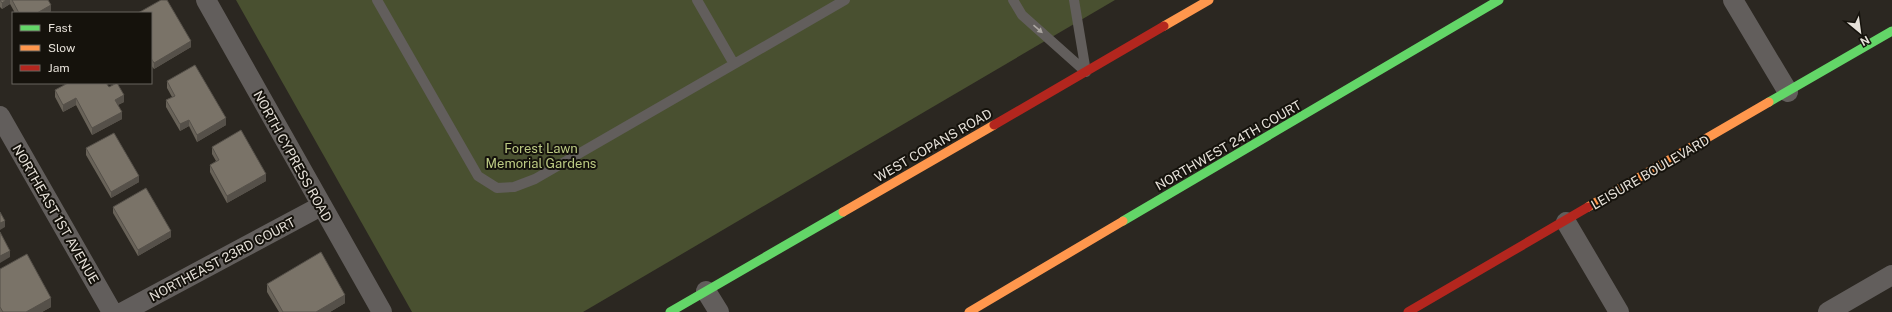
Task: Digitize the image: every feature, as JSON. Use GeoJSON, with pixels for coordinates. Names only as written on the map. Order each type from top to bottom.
{"type":"FeatureCollection","features":[{"type":"Feature","properties":{"kind":"street","name":"NORTH CYPRESS ROAD"},"geometry":{"type":"LineString","coordinates":[[206,0],[382,312]]}},
{"type":"Feature","properties":{"kind":"street","name":"WEST COPANS ROAD"},"geometry":{"type":"LineString","coordinates":[[670,312],[1209,0]]}},
{"type":"Feature","properties":{"kind":"street","name":"NORTHWEST 24TH COURT"},"geometry":{"type":"LineString","coordinates":[[969,312],[1499,0]]}},
{"type":"Feature","properties":{"kind":"street"},"geometry":{"type":"LineString","coordinates":[[1733,0],[1788,92]]}},
{"type":"Feature","properties":{"kind":"street","name":"LEISURE BOULEVARD"},"geometry":{"type":"LineString","coordinates":[[1408,312],[1566,222],[1892,31]]}},
{"type":"Feature","properties":{"kind":"street","name":"NORTHEAST 1ST AVENUE"},"geometry":{"type":"LineString","coordinates":[[0,116],[112,312]]}},
{"type":"Feature","properties":{"kind":"street","name":"NORTHEAST 23RD COURT"},"geometry":{"type":"LineString","coordinates":[[123,312],[321,206]]}},
{"type":"Feature","properties":{"kind":"street"},"geometry":{"type":"LineString","coordinates":[[1566,222],[1619,312]]}},
{"type":"Feature","properties":{"kind":"street"},"geometry":{"type":"LineString","coordinates":[[1828,312],[1892,275]]}},
{"type":"Feature","properties":{"kind":"street"},"geometry":{"type":"LineString","coordinates":[[706,291],[719,312]]}},
{"type":"Feature","properties":{"kind":"lane"},"geometry":{"type":"LineString","coordinates":[[376,0],[478,176],[497,188],[514,187],[535,179],[845,0]]}},
{"type":"Feature","properties":{"kind":"lane"},"geometry":{"type":"LineString","coordinates":[[697,0],[734,64]]}},
{"type":"Feature","properties":{"kind":"lane"},"geometry":{"type":"LineString","coordinates":[[1013,0],[1022,16],[1086,72]]}},
{"type":"Feature","properties":{"kind":"lane"},"geometry":{"type":"LineString","coordinates":[[1074,0],[1086,72]]}},
{"type":"Feature","properties":{"kind":"green space","name":"Forest Lawn Memorial Gardens"},"geometry":{"type":"Polygon","coordinates":[[[236,0],[1115,0],[583,312],[412,312],[236,0]]]}},
{"type":"Feature","properties":{"kind":"building"},"geometry":{"type":"Polygon","coordinates":[[[12,0],[48,0],[51,5],[39,12],[18,12],[12,0]]]}},
{"type":"Feature","properties":{"kind":"building"},"geometry":{"type":"Polygon","coordinates":[[[161,0],[167,0],[191,41],[154,63],[152,60],[152,12],[140,12],[161,0]]]}},
{"type":"Feature","properties":{"kind":"building"},"geometry":{"type":"Polygon","coordinates":[[[195,65],[226,118],[197,135],[189,120],[180,124],[166,100],[175,96],[167,81],[195,65]]]}},
{"type":"Feature","properties":{"kind":"building"},"geometry":{"type":"Polygon","coordinates":[[[66,84],[107,84],[109,87],[118,84],[124,95],[115,100],[122,112],[92,128],[76,98],[63,105],[55,90],[66,84]]]}},
{"type":"Feature","properties":{"kind":"building"},"geometry":{"type":"Polygon","coordinates":[[[241,130],[266,174],[227,196],[210,165],[219,160],[212,147],[241,130]]]}},
{"type":"Feature","properties":{"kind":"building"},"geometry":{"type":"Polygon","coordinates":[[[114,133],[139,176],[111,192],[86,148],[114,133]]]}},
{"type":"Feature","properties":{"kind":"building"},"geometry":{"type":"Polygon","coordinates":[[[146,188],[171,231],[138,250],[113,207],[146,188]]]}},
{"type":"Feature","properties":{"kind":"building"},"geometry":{"type":"Polygon","coordinates":[[[0,212],[5,221],[0,223],[0,212]]]}},
{"type":"Feature","properties":{"kind":"building"},"geometry":{"type":"Polygon","coordinates":[[[0,232],[10,251],[0,256],[0,232]]]}},
{"type":"Feature","properties":{"kind":"building"},"geometry":{"type":"Polygon","coordinates":[[[321,252],[345,295],[316,312],[283,312],[267,284],[321,252]]]}},
{"type":"Feature","properties":{"kind":"building"},"geometry":{"type":"Polygon","coordinates":[[[27,254],[51,298],[26,312],[3,312],[0,307],[0,269],[27,254]]]}},
{"type":"Feature","properties":{"kind":"traffic: fast"},"geometry":{"type":"LineString","coordinates":[[1123,221],[1499,0]]}},
{"type":"Feature","properties":{"kind":"traffic: fast"},"geometry":{"type":"LineString","coordinates":[[1769,102],[1892,31]]}},
{"type":"Feature","properties":{"kind":"traffic: fast"},"geometry":{"type":"LineString","coordinates":[[670,312],[843,212]]}},
{"type":"Feature","properties":{"kind":"traffic: slow"},"geometry":{"type":"LineString","coordinates":[[1164,26],[1209,0]]}},
{"type":"Feature","properties":{"kind":"traffic: slow"},"geometry":{"type":"LineString","coordinates":[[1588,207],[1769,102]]}},
{"type":"Feature","properties":{"kind":"traffic: slow"},"geometry":{"type":"LineString","coordinates":[[843,212],[994,125]]}},
{"type":"Feature","properties":{"kind":"traffic: slow"},"geometry":{"type":"LineString","coordinates":[[969,312],[1123,221]]}},
{"type":"Feature","properties":{"kind":"traffic: jam"},"geometry":{"type":"LineString","coordinates":[[994,125],[1164,26]]}},
{"type":"Feature","properties":{"kind":"traffic: jam"},"geometry":{"type":"LineString","coordinates":[[1408,312],[1588,207]]}}]}
